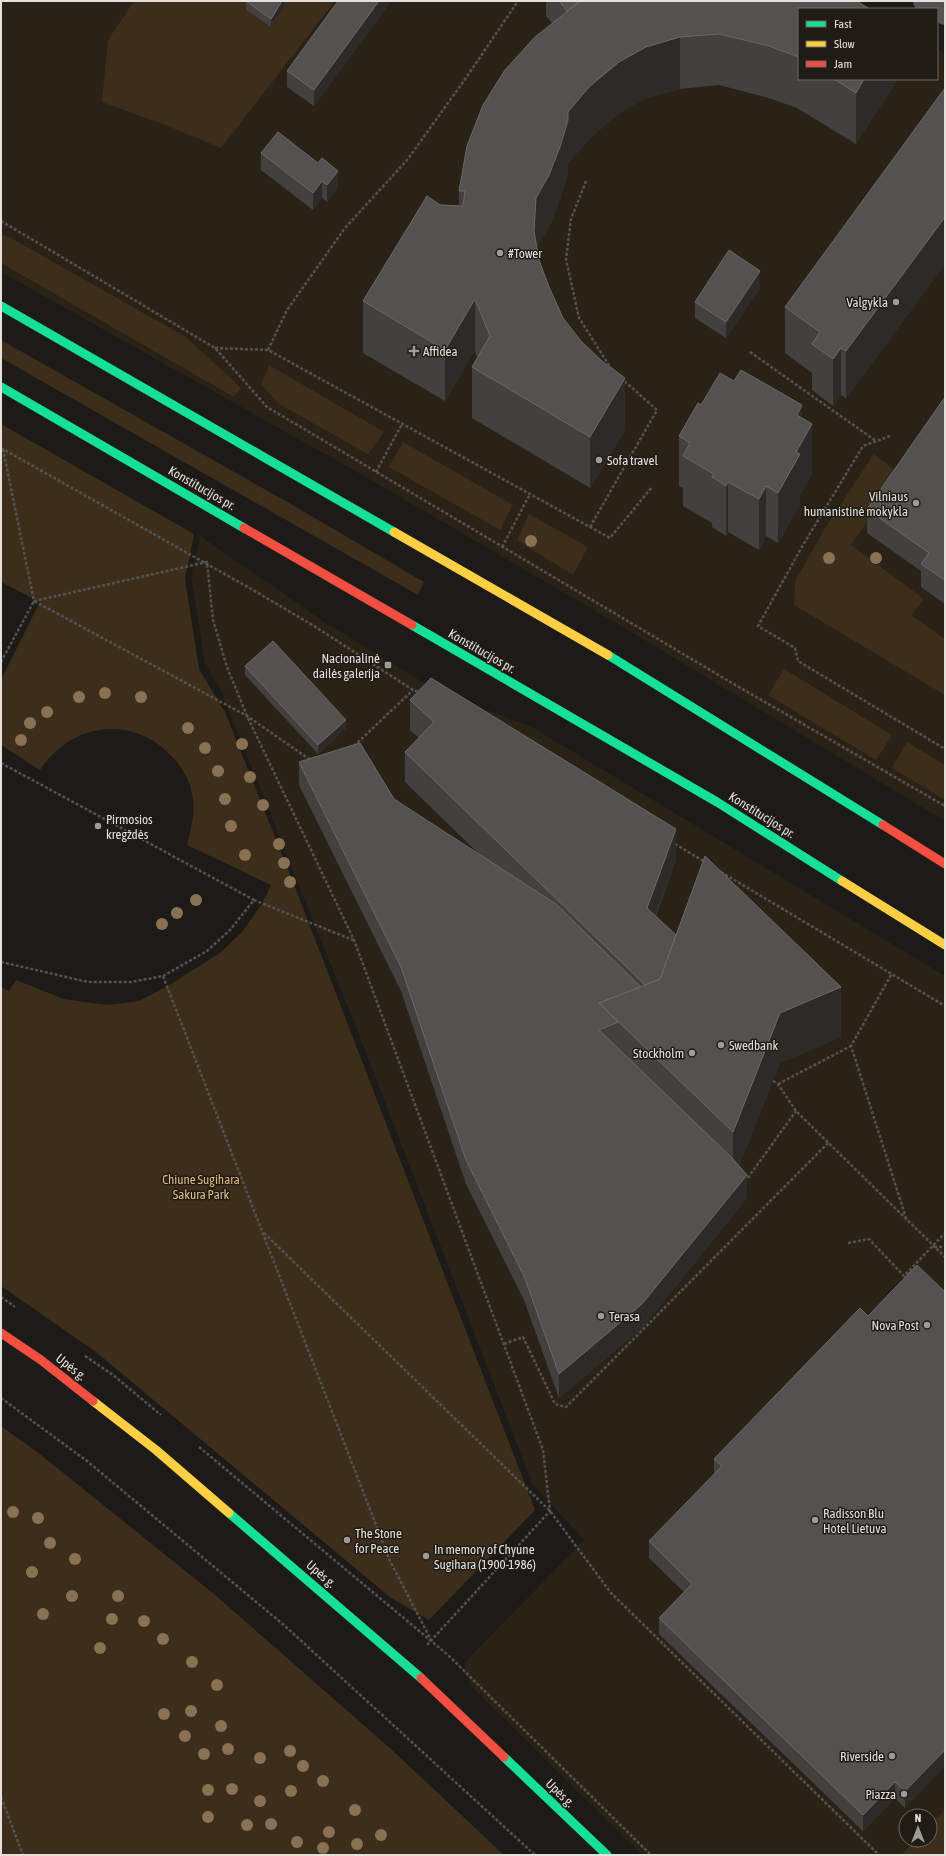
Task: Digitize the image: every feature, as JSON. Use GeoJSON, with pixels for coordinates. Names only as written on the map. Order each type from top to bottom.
{"type":"FeatureCollection","features":[{"type":"Feature","properties":{"kind":"main road"},"geometry":{"type":"LineString","coordinates":[[1,306],[192,418],[542,616],[707,715],[945,864]]}},
{"type":"Feature","properties":{"kind":"main road","name":"Konstitucijos pr."},"geometry":{"type":"LineString","coordinates":[[1,387],[717,802],[945,945]]}},
{"type":"Feature","properties":{"kind":"main road","name":"Upės g."},"geometry":{"type":"LineString","coordinates":[[1,1333],[41,1360],[156,1450],[407,1665],[607,1855]]}},
{"type":"Feature","properties":{"kind":"street"},"geometry":{"type":"LineString","coordinates":[[924,1],[935,8]]}},
{"type":"Feature","properties":{"kind":"path"},"geometry":{"type":"LineString","coordinates":[[268,350],[287,310],[345,228],[408,159],[468,75],[518,1]]}},
{"type":"Feature","properties":{"kind":"path"},"geometry":{"type":"LineString","coordinates":[[586,181],[571,219],[566,259],[579,318],[612,371]]}},
{"type":"Feature","properties":{"kind":"path"},"geometry":{"type":"LineString","coordinates":[[1,221],[215,348],[267,407],[502,547],[945,806]]}},
{"type":"Feature","properties":{"kind":"path"},"geometry":{"type":"LineString","coordinates":[[215,348],[268,350],[610,538],[652,487]]}},
{"type":"Feature","properties":{"kind":"path"},"geometry":{"type":"LineString","coordinates":[[750,352],[876,441]]}},
{"type":"Feature","properties":{"kind":"path"},"geometry":{"type":"LineString","coordinates":[[590,527],[657,410],[618,376]]}},
{"type":"Feature","properties":{"kind":"path"},"geometry":{"type":"LineString","coordinates":[[376,472],[402,424]]}},
{"type":"Feature","properties":{"kind":"path"},"geometry":{"type":"LineString","coordinates":[[890,436],[862,446],[803,545],[758,626],[795,648],[798,661],[945,749]]}},
{"type":"Feature","properties":{"kind":"path"},"geometry":{"type":"LineString","coordinates":[[1,452],[2,448]]}},
{"type":"Feature","properties":{"kind":"path"},"geometry":{"type":"LineString","coordinates":[[2,448],[207,562],[314,626],[413,690],[425,694]]}},
{"type":"Feature","properties":{"kind":"path"},"geometry":{"type":"LineString","coordinates":[[1,662],[34,601],[2,448]]}},
{"type":"Feature","properties":{"kind":"path"},"geometry":{"type":"LineString","coordinates":[[502,547],[530,494]]}},
{"type":"Feature","properties":{"kind":"path"},"geometry":{"type":"LineString","coordinates":[[34,601],[207,562]]}},
{"type":"Feature","properties":{"kind":"path"},"geometry":{"type":"LineString","coordinates":[[207,562],[213,620],[227,667],[247,716],[354,940],[543,1450],[550,1511],[407,1665]]}},
{"type":"Feature","properties":{"kind":"path"},"geometry":{"type":"LineString","coordinates":[[34,601],[247,716],[315,763]]}},
{"type":"Feature","properties":{"kind":"path"},"geometry":{"type":"LineString","coordinates":[[350,750],[413,690]]}},
{"type":"Feature","properties":{"kind":"path"},"geometry":{"type":"LineString","coordinates":[[1,763],[254,900],[354,940]]}},
{"type":"Feature","properties":{"kind":"path"},"geometry":{"type":"LineString","coordinates":[[672,842],[706,863]]}},
{"type":"Feature","properties":{"kind":"path"},"geometry":{"type":"LineString","coordinates":[[720,871],[891,975],[945,1006]]}},
{"type":"Feature","properties":{"kind":"path"},"geometry":{"type":"LineString","coordinates":[[1,962],[88,982],[131,982],[163,976],[207,951],[230,930],[254,900]]}},
{"type":"Feature","properties":{"kind":"path"},"geometry":{"type":"LineString","coordinates":[[778,1084],[851,1046],[891,975]]}},
{"type":"Feature","properties":{"kind":"path"},"geometry":{"type":"LineString","coordinates":[[163,976],[390,1561],[431,1640],[651,1855]]}},
{"type":"Feature","properties":{"kind":"path"},"geometry":{"type":"LineString","coordinates":[[851,1046],[907,1221]]}},
{"type":"Feature","properties":{"kind":"path"},"geometry":{"type":"LineString","coordinates":[[773,1081],[778,1084],[796,1111],[933,1247],[945,1257]]}},
{"type":"Feature","properties":{"kind":"path"},"geometry":{"type":"LineString","coordinates":[[744,1184],[796,1111]]}},
{"type":"Feature","properties":{"kind":"path"},"geometry":{"type":"LineString","coordinates":[[504,1344],[523,1337],[554,1404],[566,1407],[828,1143]]}},
{"type":"Feature","properties":{"kind":"path"},"geometry":{"type":"LineString","coordinates":[[263,1231],[550,1511],[611,1593],[879,1855]]}},
{"type":"Feature","properties":{"kind":"path"},"geometry":{"type":"LineString","coordinates":[[848,1243],[869,1240],[904,1276],[945,1233]]}},
{"type":"Feature","properties":{"kind":"path"},"geometry":{"type":"LineString","coordinates":[[933,1247],[945,1247]]}},
{"type":"Feature","properties":{"kind":"path"},"geometry":{"type":"LineString","coordinates":[[1,1398],[88,1461],[285,1626],[535,1855]]}},
{"type":"Feature","properties":{"kind":"path"},"geometry":{"type":"LineString","coordinates":[[1,1797],[23,1855]]}},
{"type":"Feature","properties":{"kind":"shaded area"},"geometry":{"type":"Polygon","coordinates":[[[1,1],[859,1],[870,8],[798,8],[798,80],[938,80],[938,50],[945,54],[945,821],[618,624],[364,476],[1,272],[1,1]]]}},
{"type":"Feature","properties":{"kind":"shaded area"},"geometry":{"type":"Polygon","coordinates":[[[200,536],[329,625],[439,692],[532,727],[945,976],[945,1855],[642,1855],[473,1688],[464,1673],[465,1662],[584,1540],[532,1483],[358,1032],[221,691],[205,663],[191,577],[200,536]]]}},
{"type":"Feature","properties":{"kind":"green space"},"geometry":{"type":"Polygon","coordinates":[[[134,1],[335,1],[221,148],[168,126],[102,102],[108,40],[134,1]]]}},
{"type":"Feature","properties":{"kind":"green space"},"geometry":{"type":"Polygon","coordinates":[[[1,234],[9,237],[186,337],[241,388],[234,397],[1,263],[1,234]]]}},
{"type":"Feature","properties":{"kind":"green space"},"geometry":{"type":"Polygon","coordinates":[[[1,340],[289,503],[424,582],[418,595],[1,358],[1,340]]]}},
{"type":"Feature","properties":{"kind":"green space"},"geometry":{"type":"Polygon","coordinates":[[[269,365],[384,432],[368,454],[279,404],[261,384],[269,365]]]}},
{"type":"Feature","properties":{"kind":"green space","name":"Chiune Sugihara Sakura Park"},"geometry":{"type":"Polygon","coordinates":[[[1,424],[194,534],[185,579],[199,669],[225,712],[291,877],[535,1510],[429,1620],[391,1598],[96,1352],[1,1286],[1,987],[9,991],[16,980],[64,999],[107,1005],[139,1001],[166,987],[220,953],[242,932],[262,904],[271,885],[187,845],[193,807],[191,789],[188,780],[174,759],[159,745],[142,735],[123,730],[105,729],[86,733],[69,741],[53,754],[40,770],[1,745],[1,680],[40,602],[1,582],[1,424]]]}},
{"type":"Feature","properties":{"kind":"green space"},"geometry":{"type":"Polygon","coordinates":[[[403,442],[513,505],[500,530],[389,467],[403,442]]]}},
{"type":"Feature","properties":{"kind":"green space"},"geometry":{"type":"Polygon","coordinates":[[[874,454],[900,474],[851,545],[924,599],[911,615],[945,639],[945,695],[794,605],[795,581],[825,528],[874,454]]]}},
{"type":"Feature","properties":{"kind":"green space"},"geometry":{"type":"Polygon","coordinates":[[[529,514],[588,547],[573,575],[517,540],[529,514]]]}},
{"type":"Feature","properties":{"kind":"green space"},"geometry":{"type":"Polygon","coordinates":[[[784,669],[892,735],[876,760],[768,695],[784,669]]]}},
{"type":"Feature","properties":{"kind":"green space"},"geometry":{"type":"Polygon","coordinates":[[[907,742],[945,765],[945,800],[892,768],[907,742]]]}},
{"type":"Feature","properties":{"kind":"green space"},"geometry":{"type":"Polygon","coordinates":[[[1,1426],[41,1455],[214,1594],[392,1750],[504,1855],[1,1855],[1,1426]]]}},
{"type":"Feature","properties":{"kind":"green space"},"geometry":{"type":"Polygon","coordinates":[[[945,1810],[945,1855],[901,1855],[908,1848],[938,1848],[938,1817],[945,1810]]]}},
{"type":"Feature","properties":{"kind":"building"},"geometry":{"type":"Polygon","coordinates":[[[246,1],[282,1],[271,19],[246,1]]]}},
{"type":"Feature","properties":{"kind":"building"},"geometry":{"type":"Polygon","coordinates":[[[338,1],[379,1],[314,90],[287,71],[338,1]]]}},
{"type":"Feature","properties":{"kind":"building"},"geometry":{"type":"Polygon","coordinates":[[[559,1],[581,1],[567,11],[559,1]]]}},
{"type":"Feature","properties":{"kind":"building"},"geometry":{"type":"Polygon","coordinates":[[[581,1],[857,1],[868,8],[798,8],[798,57],[769,46],[719,34],[680,37],[646,47],[619,62],[589,87],[568,112],[568,120],[560,147],[549,175],[536,198],[534,231],[539,260],[563,318],[581,341],[602,361],[625,378],[590,437],[472,367],[490,336],[475,299],[445,350],[363,301],[427,196],[440,205],[463,206],[465,191],[459,191],[467,146],[483,105],[505,70],[535,37],[581,1]]]}},
{"type":"Feature","properties":{"kind":"building"},"geometry":{"type":"Polygon","coordinates":[[[836,80],[863,80],[856,93],[836,80]]]}},
{"type":"Feature","properties":{"kind":"building"},"geometry":{"type":"Polygon","coordinates":[[[945,88],[945,217],[846,351],[841,348],[833,359],[812,344],[820,332],[785,307],[945,88]]]}},
{"type":"Feature","properties":{"kind":"building"},"geometry":{"type":"Polygon","coordinates":[[[278,132],[318,163],[322,158],[338,171],[327,185],[322,181],[313,193],[261,153],[278,132]]]}},
{"type":"Feature","properties":{"kind":"building"},"geometry":{"type":"Polygon","coordinates":[[[729,250],[760,271],[726,322],[695,302],[729,250]]]}},
{"type":"Feature","properties":{"kind":"building"},"geometry":{"type":"Polygon","coordinates":[[[741,370],[802,405],[797,415],[812,424],[796,452],[800,454],[778,493],[766,486],[759,499],[728,482],[726,486],[712,477],[714,474],[683,456],[690,443],[679,436],[698,403],[701,405],[720,373],[734,381],[741,370]]]}},
{"type":"Feature","properties":{"kind":"building","name":"Vilniaus humanistinė mokykla"},"geometry":{"type":"Polygon","coordinates":[[[945,397],[945,580],[921,564],[929,553],[867,509],[945,397]]]}},
{"type":"Feature","properties":{"kind":"building"},"geometry":{"type":"Polygon","coordinates":[[[273,641],[346,720],[318,745],[245,666],[273,641]]]}},
{"type":"Feature","properties":{"kind":"building"},"geometry":{"type":"Polygon","coordinates":[[[431,678],[676,829],[647,908],[676,935],[660,979],[645,985],[405,752],[434,722],[410,700],[431,678]]]}},
{"type":"Feature","properties":{"kind":"building"},"geometry":{"type":"Polygon","coordinates":[[[360,743],[394,799],[556,904],[641,987],[599,1003],[618,1022],[599,1030],[733,1159],[747,1175],[642,1304],[559,1374],[524,1276],[466,1160],[401,967],[299,762],[360,743]]]}},
{"type":"Feature","properties":{"kind":"building","name":"Swedbank"},"geometry":{"type":"Polygon","coordinates":[[[705,856],[841,987],[780,1013],[733,1132],[599,1003],[660,979],[705,856]]]}},
{"type":"Feature","properties":{"kind":"building","name":"Radisson Blu Hotel Lietuva"},"geometry":{"type":"Polygon","coordinates":[[[917,1265],[945,1292],[945,1750],[905,1791],[895,1782],[863,1815],[659,1618],[692,1584],[649,1541],[722,1466],[714,1459],[860,1308],[868,1316],[917,1265]]]}},
{"type":"Feature","properties":{"kind":"traffic: fast"},"geometry":{"type":"LineString","coordinates":[[1,306],[394,532]]}},
{"type":"Feature","properties":{"kind":"traffic: fast"},"geometry":{"type":"LineString","coordinates":[[1,387],[244,528]]}},
{"type":"Feature","properties":{"kind":"traffic: fast"},"geometry":{"type":"LineString","coordinates":[[412,625],[717,802],[842,881]]}},
{"type":"Feature","properties":{"kind":"traffic: fast"},"geometry":{"type":"LineString","coordinates":[[608,655],[883,825]]}},
{"type":"Feature","properties":{"kind":"traffic: fast"},"geometry":{"type":"LineString","coordinates":[[229,1513],[421,1678]]}},
{"type":"Feature","properties":{"kind":"traffic: fast"},"geometry":{"type":"LineString","coordinates":[[504,1757],[607,1855]]}},
{"type":"Feature","properties":{"kind":"traffic: slow"},"geometry":{"type":"LineString","coordinates":[[394,532],[608,655]]}},
{"type":"Feature","properties":{"kind":"traffic: slow"},"geometry":{"type":"LineString","coordinates":[[842,881],[945,945]]}},
{"type":"Feature","properties":{"kind":"traffic: slow"},"geometry":{"type":"LineString","coordinates":[[93,1401],[156,1450],[229,1513]]}},
{"type":"Feature","properties":{"kind":"traffic: jam"},"geometry":{"type":"LineString","coordinates":[[244,528],[412,625]]}},
{"type":"Feature","properties":{"kind":"traffic: jam"},"geometry":{"type":"LineString","coordinates":[[883,825],[945,864]]}},
{"type":"Feature","properties":{"kind":"traffic: jam"},"geometry":{"type":"LineString","coordinates":[[1,1333],[41,1360],[93,1401]]}},
{"type":"Feature","properties":{"kind":"traffic: jam"},"geometry":{"type":"LineString","coordinates":[[421,1678],[504,1757]]}},
{"type":"Feature","properties":{"kind":"place","name":"#Tower"},"geometry":{"type":"Point","coordinates":[500,253]}},
{"type":"Feature","properties":{"kind":"place","name":"Valgykla"},"geometry":{"type":"Point","coordinates":[896,302]}},
{"type":"Feature","properties":{"kind":"place","name":"Affidea"},"geometry":{"type":"Point","coordinates":[414,351]}},
{"type":"Feature","properties":{"kind":"place","name":"Sofa travel"},"geometry":{"type":"Point","coordinates":[599,460]}},
{"type":"Feature","properties":{"kind":"place","name":"Vilniaus humanistinė mokykla"},"geometry":{"type":"Point","coordinates":[916,503]}},
{"type":"Feature","properties":{"kind":"place","name":"Nacionalinė dailės galerija"},"geometry":{"type":"Point","coordinates":[388,665]}},
{"type":"Feature","properties":{"kind":"place","name":"Pirmosios kregždės"},"geometry":{"type":"Point","coordinates":[98,826]}},
{"type":"Feature","properties":{"kind":"place","name":"Swedbank"},"geometry":{"type":"Point","coordinates":[721,1045]}},
{"type":"Feature","properties":{"kind":"place","name":"Stockholm"},"geometry":{"type":"Point","coordinates":[692,1053]}},
{"type":"Feature","properties":{"kind":"place","name":"Terasa"},"geometry":{"type":"Point","coordinates":[601,1316]}},
{"type":"Feature","properties":{"kind":"place","name":"Nova Post"},"geometry":{"type":"Point","coordinates":[927,1325]}},
{"type":"Feature","properties":{"kind":"place","name":"Radisson Blu Hotel Lietuva"},"geometry":{"type":"Point","coordinates":[815,1520]}},
{"type":"Feature","properties":{"kind":"place","name":"The Stone for Peace"},"geometry":{"type":"Point","coordinates":[347,1540]}},
{"type":"Feature","properties":{"kind":"place","name":"In memory of Chyune Sugihara (1900-1986)"},"geometry":{"type":"Point","coordinates":[426,1556]}},
{"type":"Feature","properties":{"kind":"place","name":"Riverside"},"geometry":{"type":"Point","coordinates":[892,1756]}},
{"type":"Feature","properties":{"kind":"place","name":"Piazza"},"geometry":{"type":"Point","coordinates":[904,1794]}}]}
